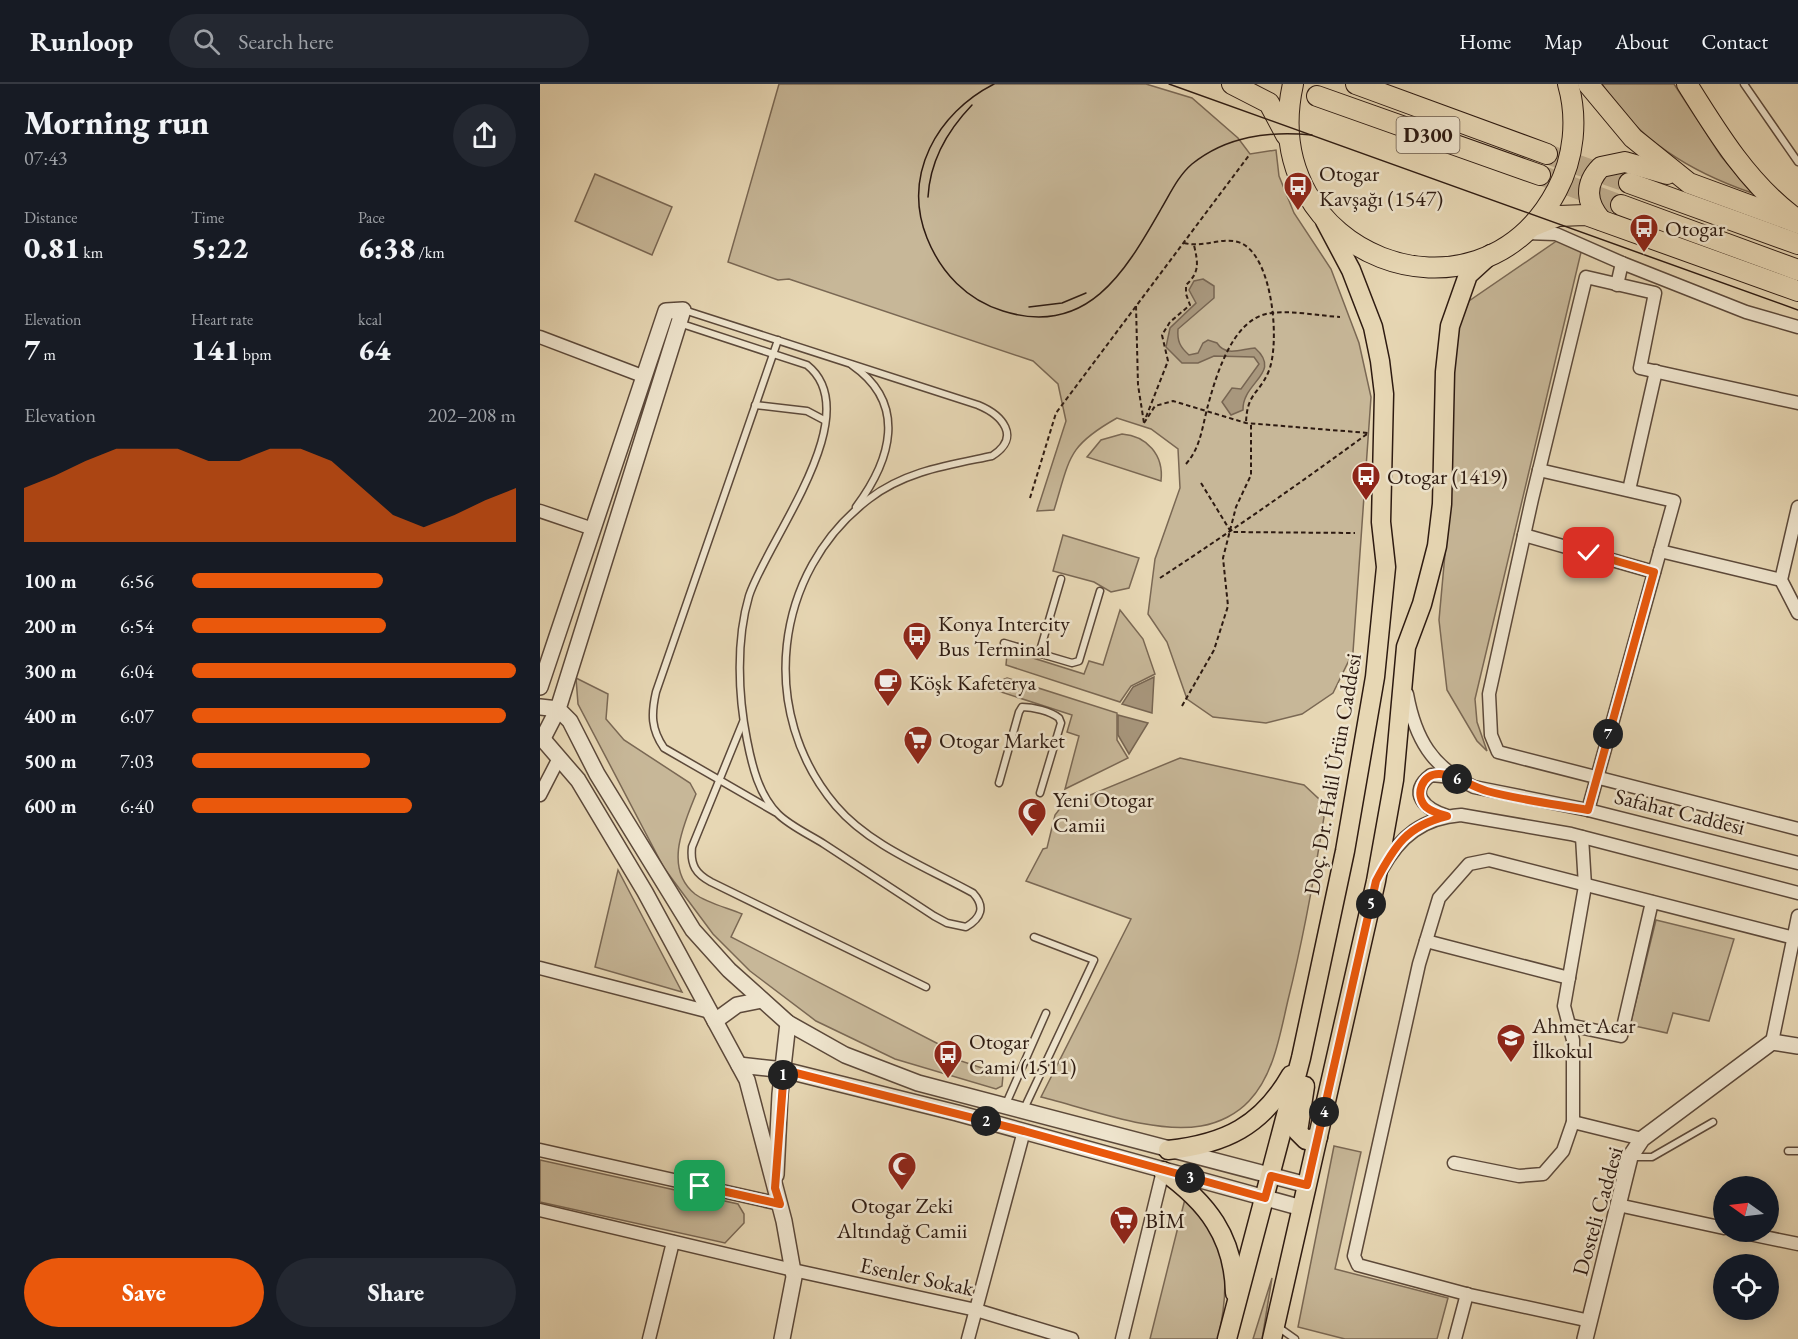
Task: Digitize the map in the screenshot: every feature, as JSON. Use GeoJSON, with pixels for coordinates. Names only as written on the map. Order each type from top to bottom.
{"type":"FeatureCollection","features":[{"type":"Feature","properties":{"kind":"highway"},"geometry":{"type":"LineString","coordinates":[[1234,84],[1251,84]]}},
{"type":"Feature","properties":{"kind":"highway"},"geometry":{"type":"LineString","coordinates":[[1234,84],[1269,103],[1288,141],[1301,184],[1322,217],[1355,245],[1388,261],[1423,267],[1459,264],[1493,252],[1525,231],[1564,215],[1586,216],[1798,291]]}},
{"type":"Feature","properties":{"kind":"highway"},"geometry":{"type":"LineString","coordinates":[[1288,141],[1288,111],[1293,84]]}},
{"type":"Feature","properties":{"kind":"highway","name":"D300"},"geometry":{"type":"LineString","coordinates":[[1356,84],[1547,154]]}},
{"type":"Feature","properties":{"kind":"highway"},"geometry":{"type":"LineString","coordinates":[[1525,231],[1553,197],[1567,167],[1574,120],[1568,84]]}},
{"type":"Feature","properties":{"kind":"highway"},"geometry":{"type":"LineString","coordinates":[[1588,84],[1633,138],[1689,183]]}},
{"type":"Feature","properties":{"kind":"highway"},"geometry":{"type":"LineString","coordinates":[[1687,84],[1714,128],[1748,174],[1774,202],[1798,222]]}},
{"type":"Feature","properties":{"kind":"highway","name":"D300"},"geometry":{"type":"LineString","coordinates":[[1317,96],[1540,175]]}},
{"type":"Feature","properties":{"kind":"highway"},"geometry":{"type":"LineString","coordinates":[[1601,220],[1590,204],[1589,188],[1595,173],[1608,164],[1625,162],[1649,167],[1798,222]]}},
{"type":"Feature","properties":{"kind":"highway"},"geometry":{"type":"LineString","coordinates":[[1629,183],[1798,244]]}},
{"type":"Feature","properties":{"kind":"highway"},"geometry":{"type":"LineString","coordinates":[[1621,205],[1798,270]]}},
{"type":"Feature","properties":{"kind":"main road","name":"Doç. Dr. Halil Ürün Caddesi"},"geometry":{"type":"LineString","coordinates":[[1227,1339],[1301,1058],[1346,851],[1375,677],[1386,567],[1381,522],[1383,394],[1380,361],[1373,327],[1351,270],[1322,217]]}},
{"type":"Feature","properties":{"kind":"main road"},"geometry":{"type":"LineString","coordinates":[[1274,1332],[1376,881],[1394,780],[1406,646],[1422,604],[1437,546],[1443,494],[1445,372],[1450,326],[1468,275],[1493,252]]}},
{"type":"Feature","properties":{"kind":"main road"},"geometry":{"type":"LineString","coordinates":[[1301,1058],[1306,1079],[1298,1132],[1306,1140],[1318,1137]]}},
{"type":"Feature","properties":{"kind":"main road"},"geometry":{"type":"LineString","coordinates":[[1168,1150],[1208,1144],[1229,1137],[1247,1126],[1277,1097],[1301,1058]]}},
{"type":"Feature","properties":{"kind":"main road"},"geometry":{"type":"LineString","coordinates":[[1163,1171],[1198,1198],[1222,1234],[1235,1276],[1236,1307]]}},
{"type":"Feature","properties":{"kind":"street"},"geometry":{"type":"LineString","coordinates":[[1525,231],[1556,234],[1746,312],[1798,327]]}},
{"type":"Feature","properties":{"kind":"street"},"geometry":{"type":"LineString","coordinates":[[1617,285],[1622,263]]}},
{"type":"Feature","properties":{"kind":"street"},"geometry":{"type":"LineString","coordinates":[[1798,403],[1640,368],[1655,293],[1587,277],[1539,470],[1489,694],[1491,735],[1498,753],[1798,829]]}},
{"type":"Feature","properties":{"kind":"street"},"geometry":{"type":"LineString","coordinates":[[540,687],[544,657],[593,529],[666,311],[681,317],[558,709],[541,737],[578,780],[645,892],[747,1080],[780,1204],[794,1277],[782,1339]]}},
{"type":"Feature","properties":{"kind":"street"},"geometry":{"type":"LineString","coordinates":[[540,337],[645,377]]}},
{"type":"Feature","properties":{"kind":"street"},"geometry":{"type":"LineString","coordinates":[[1629,490],[1656,371]]}},
{"type":"Feature","properties":{"kind":"street"},"geometry":{"type":"LineString","coordinates":[[1539,470],[1674,501],[1588,810]]}},
{"type":"Feature","properties":{"kind":"street"},"geometry":{"type":"LineString","coordinates":[[540,511],[593,529]]}},
{"type":"Feature","properties":{"kind":"street"},"geometry":{"type":"LineString","coordinates":[[1797,514],[1781,580],[1798,613]]}},
{"type":"Feature","properties":{"kind":"street"},"geometry":{"type":"LineString","coordinates":[[1524,535],[1654,572]]}},
{"type":"Feature","properties":{"kind":"street"},"geometry":{"type":"LineString","coordinates":[[1660,551],[1781,580]]}},
{"type":"Feature","properties":{"kind":"street","name":"Safahat Caddesi"},"geometry":{"type":"LineString","coordinates":[[1404,680],[1420,741],[1435,762],[1461,782],[1489,792],[1588,810],[1798,863]]}},
{"type":"Feature","properties":{"kind":"street"},"geometry":{"type":"LineString","coordinates":[[540,707],[558,709],[570,721],[597,774],[693,930],[788,1023],[845,1055],[918,1083],[1307,1185]]}},
{"type":"Feature","properties":{"kind":"street"},"geometry":{"type":"LineString","coordinates":[[540,795],[559,758]]}},
{"type":"Feature","properties":{"kind":"street"},"geometry":{"type":"LineString","coordinates":[[1461,782],[1440,774],[1431,775],[1424,781],[1420,790],[1421,799],[1427,807],[1447,816],[1485,818],[1582,837],[1798,893]]}},
{"type":"Feature","properties":{"kind":"street"},"geometry":{"type":"LineString","coordinates":[[1376,881],[1390,854],[1403,838],[1417,826],[1447,816]]}},
{"type":"Feature","properties":{"kind":"street"},"geometry":{"type":"LineString","coordinates":[[1454,1163],[1519,1176],[1543,1174],[1563,1151],[1573,1122],[1573,1040],[1564,1006],[1585,886],[1582,837]]}},
{"type":"Feature","properties":{"kind":"street"},"geometry":{"type":"LineString","coordinates":[[1590,1321],[1467,1294],[1358,1265],[1354,1256],[1426,941],[1439,898],[1469,864],[1489,860],[1796,938]]}},
{"type":"Feature","properties":{"kind":"street"},"geometry":{"type":"LineString","coordinates":[[1569,1025],[1621,1036],[1652,903]]}},
{"type":"Feature","properties":{"kind":"street"},"geometry":{"type":"LineString","coordinates":[[1798,916],[1796,938],[1772,1042],[1798,1046]]}},
{"type":"Feature","properties":{"kind":"street"},"geometry":{"type":"LineString","coordinates":[[1426,941],[1569,978]]}},
{"type":"Feature","properties":{"kind":"street"},"geometry":{"type":"LineString","coordinates":[[540,968],[713,1016],[737,1005],[762,1000]]}},
{"type":"Feature","properties":{"kind":"street"},"geometry":{"type":"LineString","coordinates":[[775,1188],[788,1023]]}},
{"type":"Feature","properties":{"kind":"street","name":"Dosteli Caddesi"},"geometry":{"type":"LineString","coordinates":[[1585,1339],[1630,1157],[1642,1139],[1772,1042]]}},
{"type":"Feature","properties":{"kind":"street"},"geometry":{"type":"LineString","coordinates":[[738,1065],[784,1070],[1024,1131],[1302,1208]]}},
{"type":"Feature","properties":{"kind":"street"},"geometry":{"type":"LineString","coordinates":[[1573,1122],[1642,1139]]}},
{"type":"Feature","properties":{"kind":"street"},"geometry":{"type":"LineString","coordinates":[[968,1339],[1024,1131]]}},
{"type":"Feature","properties":{"kind":"street"},"geometry":{"type":"LineString","coordinates":[[540,1149],[780,1204]]}},
{"type":"Feature","properties":{"kind":"street"},"geometry":{"type":"LineString","coordinates":[[1122,1339],[1163,1171]]}},
{"type":"Feature","properties":{"kind":"street"},"geometry":{"type":"LineString","coordinates":[[1618,1205],[1713,1226]]}},
{"type":"Feature","properties":{"kind":"street","name":"Esenler Sokak"},"geometry":{"type":"LineString","coordinates":[[540,1210],[793,1270],[976,1310],[1072,1339]]}},
{"type":"Feature","properties":{"kind":"street"},"geometry":{"type":"LineString","coordinates":[[1779,1240],[1798,1244]]}},
{"type":"Feature","properties":{"kind":"street"},"geometry":{"type":"LineString","coordinates":[[649,1339],[672,1242]]}},
{"type":"Feature","properties":{"kind":"street"},"geometry":{"type":"LineString","coordinates":[[1455,1339],[1467,1294]]}},
{"type":"Feature","properties":{"kind":"lane"},"geometry":{"type":"LineString","coordinates":[[1744,84],[1798,162]]}},
{"type":"Feature","properties":{"kind":"lane"},"geometry":{"type":"LineString","coordinates":[[681,317],[778,340],[846,361],[987,409],[1000,416],[1006,429],[1003,445],[992,456],[939,466],[901,480],[869,498],[846,519]]}},
{"type":"Feature","properties":{"kind":"lane"},"geometry":{"type":"LineString","coordinates":[[681,317],[801,362],[814,371],[820,380],[823,395],[824,432],[813,471],[766,554],[749,597],[742,637],[743,722],[757,781],[778,815]]}},
{"type":"Feature","properties":{"kind":"lane"},"geometry":{"type":"LineString","coordinates":[[778,340],[652,707],[656,736],[664,748],[778,815],[947,923],[966,927],[980,915],[982,909],[973,893],[880,842],[851,821],[825,792],[797,739],[786,681],[786,648],[791,614],[802,580],[811,563],[846,519],[881,466],[888,431],[885,400],[862,372],[846,361]]}},
{"type":"Feature","properties":{"kind":"lane"},"geometry":{"type":"LineString","coordinates":[[755,405],[807,411],[824,420]]}},
{"type":"Feature","properties":{"kind":"lane"},"geometry":{"type":"LineString","coordinates":[[1039,654],[1060,579]]}},
{"type":"Feature","properties":{"kind":"lane"},"geometry":{"type":"LineString","coordinates":[[1004,643],[1072,663],[1079,661],[1100,591]]}},
{"type":"Feature","properties":{"kind":"lane"},"geometry":{"type":"LineString","coordinates":[[999,783],[1019,712],[1022,707],[1027,707],[1054,714],[1061,723],[1040,793]]}},
{"type":"Feature","properties":{"kind":"lane"},"geometry":{"type":"LineString","coordinates":[[743,722],[692,847],[694,868],[700,876],[926,987]]}},
{"type":"Feature","properties":{"kind":"lane"},"geometry":{"type":"LineString","coordinates":[[1023,1111],[1094,960],[1034,937]]}},
{"type":"Feature","properties":{"kind":"lane"},"geometry":{"type":"LineString","coordinates":[[1005,1107],[1046,1013]]}},
{"type":"Feature","properties":{"kind":"lane"},"geometry":{"type":"LineString","coordinates":[[1630,1157],[1652,1157],[1713,1122]]}},
{"type":"Feature","properties":{"kind":"lane"},"geometry":{"type":"LineString","coordinates":[[1788,1151],[1798,1151]]}},
{"type":"Feature","properties":{"kind":"lane"},"geometry":{"type":"LineString","coordinates":[[1274,1332],[1295,1339]]}},
{"type":"Feature","properties":{"kind":"path"},"geometry":{"type":"LineString","coordinates":[[1030,498],[1056,413],[1250,154]]}},
{"type":"Feature","properties":{"kind":"path"},"geometry":{"type":"LineString","coordinates":[[1184,243],[1194,245],[1237,241],[1247,246],[1264,274],[1275,314],[1268,373],[1250,398],[1246,423]]}},
{"type":"Feature","properties":{"kind":"path"},"geometry":{"type":"LineString","coordinates":[[1144,423],[1168,361],[1162,335],[1170,322],[1190,305],[1186,285],[1196,276],[1198,266],[1194,245]]}},
{"type":"Feature","properties":{"kind":"path"},"geometry":{"type":"LineString","coordinates":[[1136,306],[1138,385],[1144,423]]}},
{"type":"Feature","properties":{"kind":"path"},"geometry":{"type":"LineString","coordinates":[[1186,464],[1197,452],[1213,385],[1227,348],[1246,326],[1265,314],[1341,317]]}},
{"type":"Feature","properties":{"kind":"path"},"geometry":{"type":"LineString","coordinates":[[1144,423],[1155,406],[1173,401],[1246,423],[1368,433],[1262,506],[1231,532],[1160,578]]}},
{"type":"Feature","properties":{"kind":"path"},"geometry":{"type":"LineString","coordinates":[[1182,706],[1214,650],[1228,606],[1223,558],[1236,507],[1251,475],[1251,423]]}},
{"type":"Feature","properties":{"kind":"path"},"geometry":{"type":"LineString","coordinates":[[1201,483],[1231,532]]}},
{"type":"Feature","properties":{"kind":"path"},"geometry":{"type":"LineString","coordinates":[[1231,532],[1355,533]]}},
{"type":"Feature","properties":{"kind":"shaded area"},"geometry":{"type":"Polygon","coordinates":[[[779,84],[1146,84],[1192,98],[1238,138],[1250,154],[1276,150],[1279,176],[1294,213],[1331,269],[1359,343],[1371,397],[1353,652],[1333,693],[1302,714],[1266,723],[1213,717],[1187,699],[1167,642],[1148,614],[1155,559],[1180,488],[1178,449],[1151,429],[1117,418],[1088,437],[1079,446],[1068,465],[1054,510],[1037,511],[1066,421],[1058,384],[1033,361],[789,279],[778,280],[728,262],[779,84]]]}},
{"type":"Feature","properties":{"kind":"shaded area"},"geometry":{"type":"Polygon","coordinates":[[[1602,84],[1674,84],[1721,156],[1752,193],[1708,175],[1667,152],[1632,122],[1602,84]]]}},
{"type":"Feature","properties":{"kind":"shaded area"},"geometry":{"type":"Polygon","coordinates":[[[595,174],[672,207],[652,255],[575,221],[595,174]]]}},
{"type":"Feature","properties":{"kind":"shaded area"},"geometry":{"type":"Polygon","coordinates":[[[1558,240],[1582,248],[1475,699],[1477,722],[1487,751],[1477,741],[1447,690],[1439,620],[1448,521],[1450,401],[1457,330],[1469,301],[1558,240]]]}},
{"type":"Feature","properties":{"kind":"shaded area"},"geometry":{"type":"Polygon","coordinates":[[[1203,279],[1214,286],[1214,298],[1178,329],[1183,349],[1189,355],[1198,353],[1203,343],[1208,340],[1229,351],[1255,348],[1265,364],[1259,378],[1244,400],[1243,410],[1231,415],[1222,402],[1232,388],[1241,389],[1259,364],[1254,357],[1214,356],[1198,363],[1182,363],[1166,347],[1170,328],[1196,303],[1189,290],[1194,281],[1203,279]]]}},
{"type":"Feature","properties":{"kind":"shaded area"},"geometry":{"type":"Polygon","coordinates":[[[1122,434],[1146,443],[1157,455],[1161,481],[1087,457],[1101,440],[1122,434]]]}},
{"type":"Feature","properties":{"kind":"shaded area"},"geometry":{"type":"Polygon","coordinates":[[[1063,535],[1139,558],[1129,588],[1111,592],[1094,582],[1053,571],[1063,535]]]}},
{"type":"Feature","properties":{"kind":"shaded area"},"geometry":{"type":"Polygon","coordinates":[[[1120,610],[1143,639],[1155,674],[1131,686],[1120,702],[1006,665],[1007,654],[1014,652],[1084,674],[1089,661],[1103,665],[1120,610]]]}},
{"type":"Feature","properties":{"kind":"shaded area"},"geometry":{"type":"Polygon","coordinates":[[[1154,677],[1152,713],[1122,704],[1133,687],[1154,677]]]}},
{"type":"Feature","properties":{"kind":"shaded area"},"geometry":{"type":"Polygon","coordinates":[[[576,678],[608,694],[606,719],[624,740],[690,783],[696,794],[679,846],[680,872],[685,883],[695,894],[711,903],[742,914],[731,937],[952,1051],[952,1058],[1003,1075],[1002,1086],[996,1089],[895,1059],[816,1021],[750,971],[713,934],[664,868],[578,704],[576,678]]]}},
{"type":"Feature","properties":{"kind":"shaded area"},"geometry":{"type":"Polygon","coordinates":[[[1007,678],[1117,713],[1117,740],[1128,758],[1065,789],[1079,736],[1067,732],[1072,715],[998,691],[997,682],[1007,678]]]}},
{"type":"Feature","properties":{"kind":"shaded area"},"geometry":{"type":"Polygon","coordinates":[[[1118,715],[1148,723],[1129,754],[1118,735],[1118,715]]]}},
{"type":"Feature","properties":{"kind":"shaded area"},"geometry":{"type":"Polygon","coordinates":[[[1180,758],[1304,785],[1319,799],[1324,817],[1299,955],[1279,1040],[1265,1079],[1258,1091],[1239,1110],[1214,1123],[1182,1128],[1142,1124],[1041,1097],[1131,919],[1026,881],[1043,849],[1047,848],[1055,815],[1061,807],[1180,758]]]}},
{"type":"Feature","properties":{"kind":"shaded area"},"geometry":{"type":"Polygon","coordinates":[[[618,870],[682,992],[595,967],[618,870]]]}},
{"type":"Feature","properties":{"kind":"shaded area"},"geometry":{"type":"Polygon","coordinates":[[[1656,920],[1734,939],[1709,1021],[1673,1013],[1667,1033],[1630,1025],[1656,920]]]}},
{"type":"Feature","properties":{"kind":"shaded area"},"geometry":{"type":"Polygon","coordinates":[[[1334,1146],[1361,1152],[1335,1269],[1448,1298],[1437,1339],[1345,1339],[1298,1327],[1334,1146]]]}},
{"type":"Feature","properties":{"kind":"shaded area"},"geometry":{"type":"Polygon","coordinates":[[[540,1160],[738,1204],[744,1214],[744,1223],[725,1243],[540,1202],[540,1160]]]}},
{"type":"Feature","properties":{"kind":"shaded area"},"geometry":{"type":"Polygon","coordinates":[[[1186,1195],[1213,1228],[1222,1255],[1225,1283],[1218,1339],[1150,1339],[1186,1195]]]}},
{"type":"Feature","properties":{"kind":"shaded area"},"geometry":{"type":"Polygon","coordinates":[[[1272,1278],[1262,1339],[1253,1339],[1272,1278]]]}},
{"type":"Feature","properties":{"kind":"tunnel"},"geometry":{"type":"LineString","coordinates":[[1547,154],[1629,183]]}},
{"type":"Feature","properties":{"kind":"tunnel"},"geometry":{"type":"LineString","coordinates":[[1540,175],[1621,205]]}},
{"type":"Feature","properties":{"kind":"tram line"},"geometry":{"type":"LineString","coordinates":[[994,84],[974,96],[956,111],[941,129],[930,148],[922,169],[919,191],[920,214],[933,251],[957,284],[990,306],[1033,317],[1059,315],[1081,307],[1101,293],[1134,254],[1183,174],[1205,155],[1234,141],[1264,135],[1312,135]]}},
{"type":"Feature","properties":{"kind":"tram line"},"geometry":{"type":"LineString","coordinates":[[1169,84],[1798,310]]}},
{"type":"Feature","properties":{"kind":"tram line"},"geometry":{"type":"LineString","coordinates":[[928,197],[932,171],[941,147],[955,125],[972,105]]}},
{"type":"Feature","properties":{"kind":"tram line"},"geometry":{"type":"LineString","coordinates":[[1029,307],[1062,303],[1086,293]]}},
{"type":"Feature","properties":{"kind":"place","name":"Otogar Kavşağı (1547)"},"geometry":{"type":"Point","coordinates":[1298,212]}},
{"type":"Feature","properties":{"kind":"place","name":"Otogar"},"geometry":{"type":"Point","coordinates":[1644,254]}},
{"type":"Feature","properties":{"kind":"place","name":"Otogar (1419)"},"geometry":{"type":"Point","coordinates":[1366,502]}},
{"type":"Feature","properties":{"kind":"place","name":"Konya Intercity Bus Terminal"},"geometry":{"type":"Point","coordinates":[917,662]}},
{"type":"Feature","properties":{"kind":"place","name":"Köşk Kafeterya"},"geometry":{"type":"Point","coordinates":[888,708]}},
{"type":"Feature","properties":{"kind":"place","name":"Otogar Market"},"geometry":{"type":"Point","coordinates":[918,766]}},
{"type":"Feature","properties":{"kind":"place","name":"Yeni Otogar Camii"},"geometry":{"type":"Point","coordinates":[1032,838]}},
{"type":"Feature","properties":{"kind":"place","name":"Ahmet Acar İlkokul"},"geometry":{"type":"Point","coordinates":[1511,1064]}},
{"type":"Feature","properties":{"kind":"place","name":"Otogar Cami (1511)"},"geometry":{"type":"Point","coordinates":[948,1080]}},
{"type":"Feature","properties":{"kind":"place","name":"Otogar Zeki Altındağ Camii"},"geometry":{"type":"Point","coordinates":[902,1192]}},
{"type":"Feature","properties":{"kind":"place","name":"BİM"},"geometry":{"type":"Point","coordinates":[1124,1246]}},
{"type":"Feature","properties":{"kind":"route"},"geometry":{"type":"LineString","coordinates":[[700,1186],[780,1204],[775,1188],[780,1094],[784,1070],[1024,1131],[1265,1198],[1271,1176],[1307,1185],[1376,881],[1390,854],[1403,838],[1417,826],[1447,816],[1427,807],[1421,799],[1420,790],[1424,781],[1431,775],[1440,774],[1489,792],[1588,810],[1654,572],[1589,553]]}}]}
